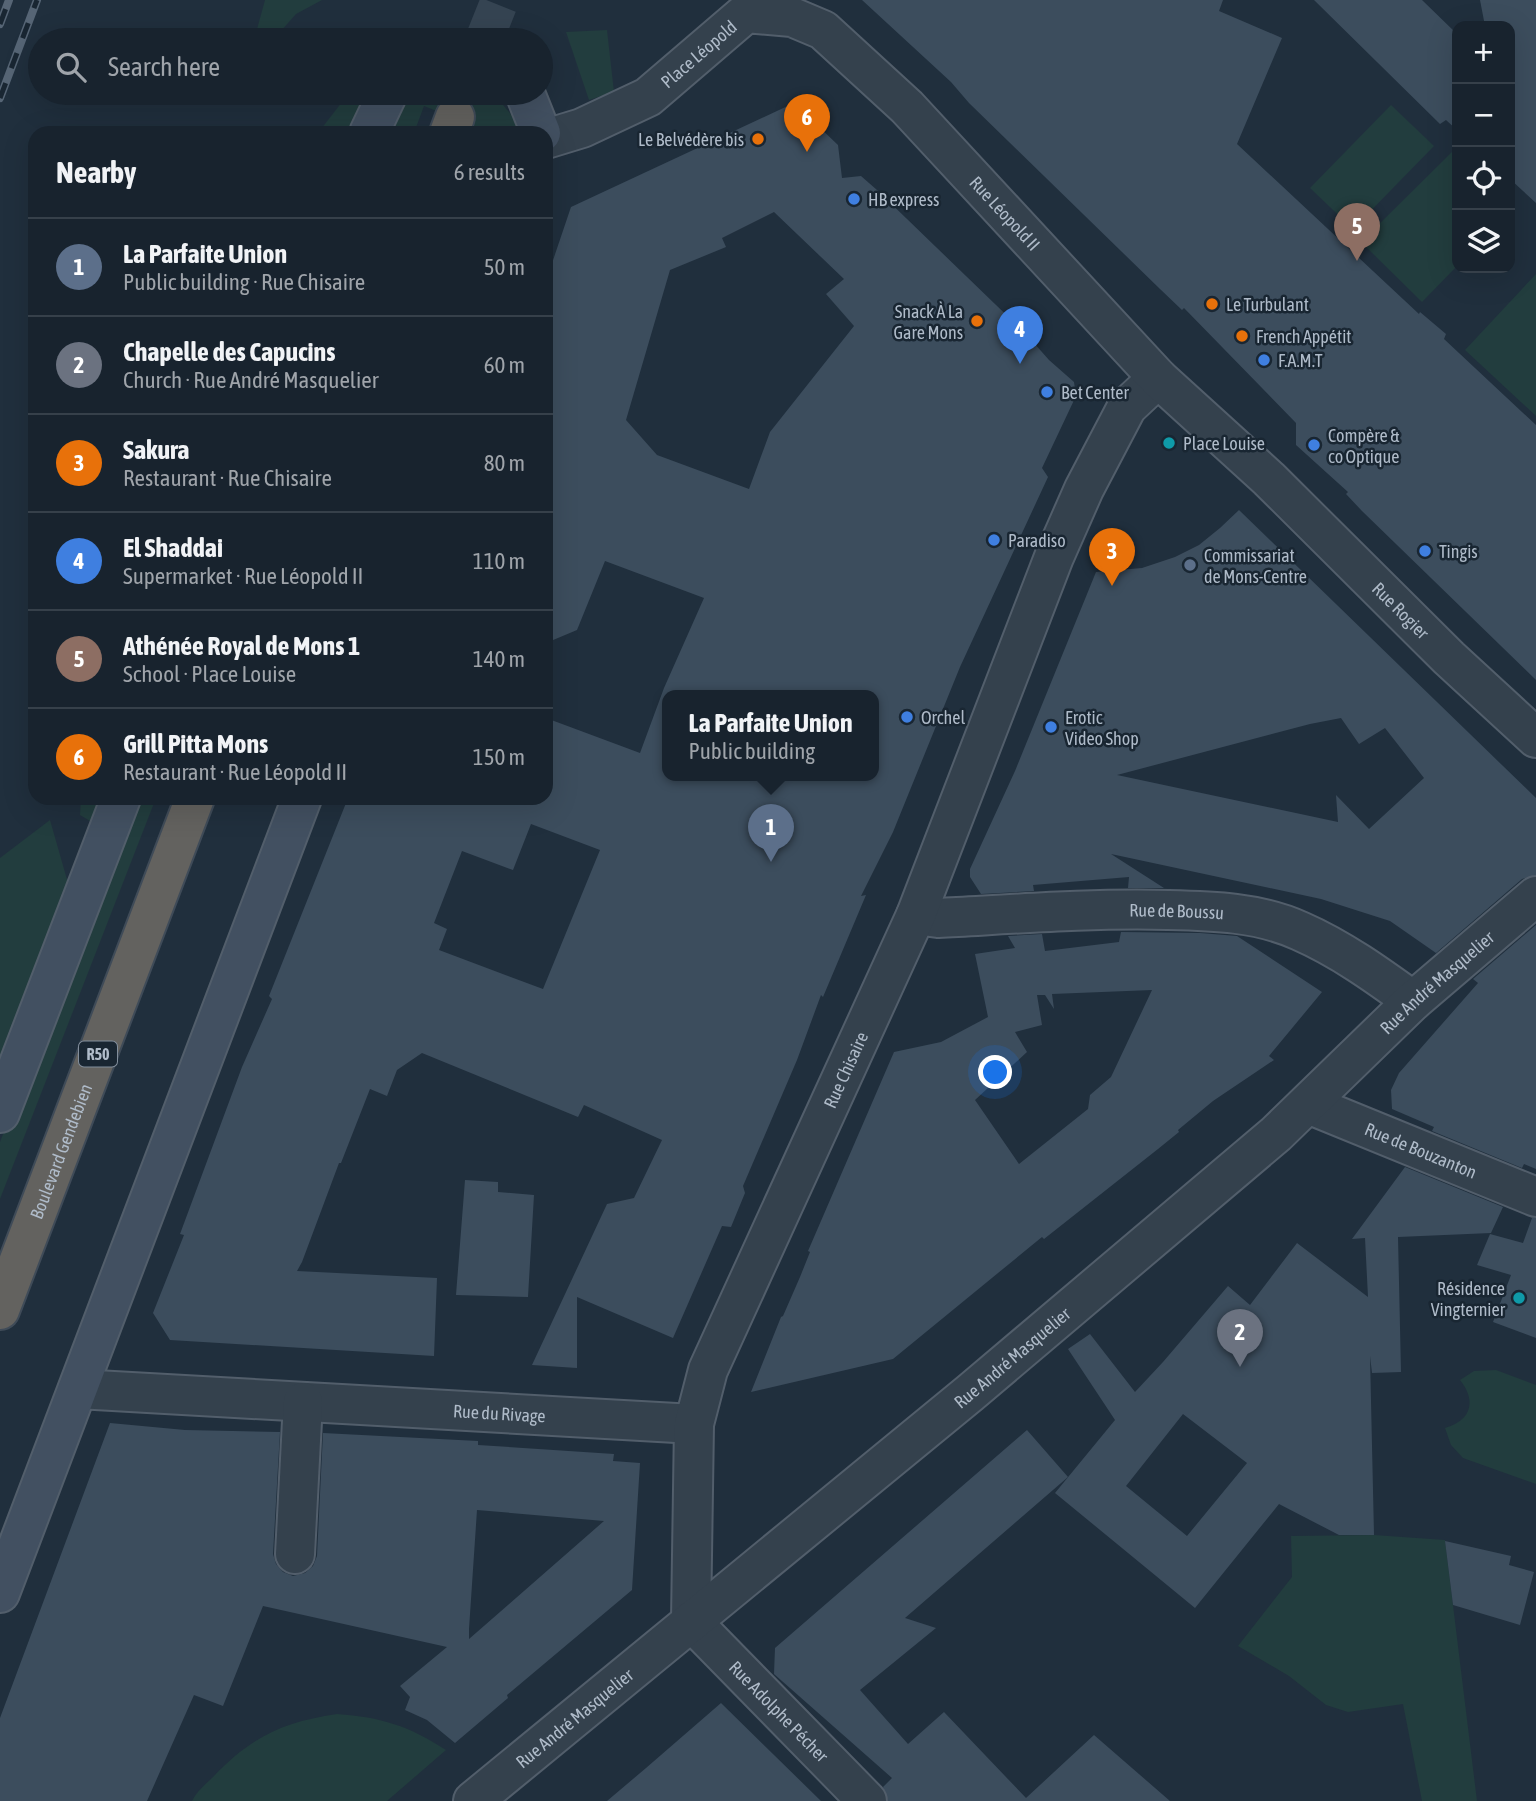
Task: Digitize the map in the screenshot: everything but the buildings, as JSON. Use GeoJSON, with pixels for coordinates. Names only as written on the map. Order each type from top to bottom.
{"type":"FeatureCollection","features":[{"type":"Feature","properties":{"kind":"highway","name":"Boulevard Gendebien"},"geometry":{"type":"LineString","coordinates":[[0,1310],[192,805]]}},
{"type":"Feature","properties":{"kind":"main road"},"geometry":{"type":"LineString","coordinates":[[372,126],[382,105]]}},
{"type":"Feature","properties":{"kind":"main road"},"geometry":{"type":"LineString","coordinates":[[530,105],[538,126]]}},
{"type":"Feature","properties":{"kind":"main road"},"geometry":{"type":"LineString","coordinates":[[0,1113],[118,805]]}},
{"type":"Feature","properties":{"kind":"main road"},"geometry":{"type":"LineString","coordinates":[[0,1593],[299,805]]}},
{"type":"Feature","properties":{"kind":"street","name":"Place Léopold"},"geometry":{"type":"LineString","coordinates":[[553,136],[582,128],[648,97],[746,13],[792,17],[823,30],[847,53]]}},
{"type":"Feature","properties":{"kind":"street","name":"Rue Léopold II"},"geometry":{"type":"LineString","coordinates":[[847,53],[907,107],[1158,378]]}},
{"type":"Feature","properties":{"kind":"street","name":"Rue Rogier"},"geometry":{"type":"LineString","coordinates":[[1158,378],[1269,479],[1449,658],[1536,738]]}},
{"type":"Feature","properties":{"kind":"street","name":"Rue Chisaire"},"geometry":{"type":"LineString","coordinates":[[691,1621],[694,1424],[708,1370],[916,915],[1064,532],[1126,407],[1158,378]]}},
{"type":"Feature","properties":{"kind":"street","name":"Rue André Masquelier"},"geometry":{"type":"LineString","coordinates":[[473,1801],[970,1393],[1276,1134],[1413,1001],[1536,896]]}},
{"type":"Feature","properties":{"kind":"street","name":"Rue de Boussu"},"geometry":{"type":"LineString","coordinates":[[916,915],[938,918],[1113,908],[1249,915],[1298,930],[1349,956],[1413,1001]]}},
{"type":"Feature","properties":{"kind":"street","name":"Rue de Bouzanton"},"geometry":{"type":"LineString","coordinates":[[1308,1104],[1536,1197]]}},
{"type":"Feature","properties":{"kind":"street","name":"Rue du Rivage"},"geometry":{"type":"LineString","coordinates":[[78,1389],[694,1424]]}},
{"type":"Feature","properties":{"kind":"street"},"geometry":{"type":"LineString","coordinates":[[295,1554],[303,1402]]}},
{"type":"Feature","properties":{"kind":"street","name":"Rue Adolphe Pécher"},"geometry":{"type":"LineString","coordinates":[[691,1621],[867,1801]]}},
{"type":"Feature","properties":{"kind":"green space"},"geometry":{"type":"Polygon","coordinates":[[[265,0],[322,0],[296,14],[284,28],[257,28],[265,0]]]}},
{"type":"Feature","properties":{"kind":"green space"},"geometry":{"type":"Polygon","coordinates":[[[607,30],[614,92],[589,100],[566,32],[607,30]]]}},
{"type":"Feature","properties":{"kind":"green space"},"geometry":{"type":"Polygon","coordinates":[[[340,105],[361,105],[353,126],[323,126],[340,105]]]}},
{"type":"Feature","properties":{"kind":"green space"},"geometry":{"type":"Polygon","coordinates":[[[396,105],[503,105],[520,125],[474,126],[424,106],[417,126],[389,126],[396,105]]]}},
{"type":"Feature","properties":{"kind":"green space"},"geometry":{"type":"Polygon","coordinates":[[[1391,105],[1434,146],[1353,229],[1310,188],[1391,105]]]}},
{"type":"Feature","properties":{"kind":"green space"},"geometry":{"type":"Polygon","coordinates":[[[1452,152],[1452,271],[1422,302],[1361,242],[1452,152]]]}},
{"type":"Feature","properties":{"kind":"green space"},"geometry":{"type":"Polygon","coordinates":[[[1536,274],[1536,416],[1465,350],[1536,274]]]}},
{"type":"Feature","properties":{"kind":"green space"},"geometry":{"type":"Polygon","coordinates":[[[81,805],[108,805],[106,812],[90,821],[80,815],[81,805]]]}},
{"type":"Feature","properties":{"kind":"green space"},"geometry":{"type":"Polygon","coordinates":[[[128,805],[153,805],[0,1199],[0,1142],[128,805]]]}},
{"type":"Feature","properties":{"kind":"green space"},"geometry":{"type":"Polygon","coordinates":[[[50,820],[70,890],[0,1070],[0,858],[50,820]]]}},
{"type":"Feature","properties":{"kind":"green space"},"geometry":{"type":"Polygon","coordinates":[[[1496,1370],[1536,1385],[1536,1484],[1463,1458],[1451,1445],[1445,1428],[1461,1420],[1469,1409],[1468,1395],[1460,1380],[1474,1371],[1496,1370]]]}},
{"type":"Feature","properties":{"kind":"green space"},"geometry":{"type":"Polygon","coordinates":[[[1374,1535],[1445,1540],[1477,1801],[1422,1801],[1403,1704],[1348,1712],[1326,1705],[1289,1676],[1238,1646],[1292,1577],[1291,1536],[1374,1535]]]}},
{"type":"Feature","properties":{"kind":"green space"},"geometry":{"type":"Polygon","coordinates":[[[337,1714],[394,1724],[446,1750],[387,1801],[192,1801],[228,1762],[255,1741],[284,1727],[337,1714]]]}},
{"type":"Feature","properties":{"kind":"tunnel"},"geometry":{"type":"LineString","coordinates":[[489,28],[500,0]]}},
{"type":"Feature","properties":{"kind":"railway"},"geometry":{"type":"LineString","coordinates":[[0,24],[9,0]]}},
{"type":"Feature","properties":{"kind":"railway"},"geometry":{"type":"LineString","coordinates":[[0,98],[37,0]]}},
{"type":"Feature","properties":{"kind":"place","name":"Le Belvédère bis"},"geometry":{"type":"Point","coordinates":[758,139]}},
{"type":"Feature","properties":{"kind":"place","name":"Grill Pitta Mons"},"geometry":{"type":"Point","coordinates":[807,152]}},
{"type":"Feature","properties":{"kind":"place","name":"HB express"},"geometry":{"type":"Point","coordinates":[854,199]}},
{"type":"Feature","properties":{"kind":"place","name":"Athénée Royal de Mons 1"},"geometry":{"type":"Point","coordinates":[1357,261]}},
{"type":"Feature","properties":{"kind":"place","name":"Le Turbulant"},"geometry":{"type":"Point","coordinates":[1212,304]}},
{"type":"Feature","properties":{"kind":"place","name":"Snack À La Gare Mons"},"geometry":{"type":"Point","coordinates":[977,321]}},
{"type":"Feature","properties":{"kind":"place","name":"French Appétit"},"geometry":{"type":"Point","coordinates":[1242,336]}},
{"type":"Feature","properties":{"kind":"place","name":"F.A.M.T"},"geometry":{"type":"Point","coordinates":[1264,360]}},
{"type":"Feature","properties":{"kind":"place","name":"El Shaddai"},"geometry":{"type":"Point","coordinates":[1020,364]}},
{"type":"Feature","properties":{"kind":"place","name":"Bet Center"},"geometry":{"type":"Point","coordinates":[1047,392]}},
{"type":"Feature","properties":{"kind":"place","name":"Place Louise"},"geometry":{"type":"Point","coordinates":[1169,443]}},
{"type":"Feature","properties":{"kind":"place","name":"Compère & co Optique"},"geometry":{"type":"Point","coordinates":[1314,445]}},
{"type":"Feature","properties":{"kind":"place","name":"Paradiso"},"geometry":{"type":"Point","coordinates":[994,540]}},
{"type":"Feature","properties":{"kind":"place","name":"Tingis"},"geometry":{"type":"Point","coordinates":[1425,551]}},
{"type":"Feature","properties":{"kind":"place","name":"Commissariat de Mons-Centre"},"geometry":{"type":"Point","coordinates":[1190,565]}},
{"type":"Feature","properties":{"kind":"place","name":"Sakura"},"geometry":{"type":"Point","coordinates":[1112,586]}},
{"type":"Feature","properties":{"kind":"place","name":"Orchel"},"geometry":{"type":"Point","coordinates":[907,717]}},
{"type":"Feature","properties":{"kind":"place","name":"Erotic Video Shop"},"geometry":{"type":"Point","coordinates":[1051,727]}},
{"type":"Feature","properties":{"kind":"place","name":"La Parfaite Union"},"geometry":{"type":"Point","coordinates":[771,862]}},
{"type":"Feature","properties":{"kind":"place","name":"Résidence Vingternier"},"geometry":{"type":"Point","coordinates":[1519,1298]}},
{"type":"Feature","properties":{"kind":"place","name":"Chapelle des Capucins"},"geometry":{"type":"Point","coordinates":[1240,1367]}}]}
